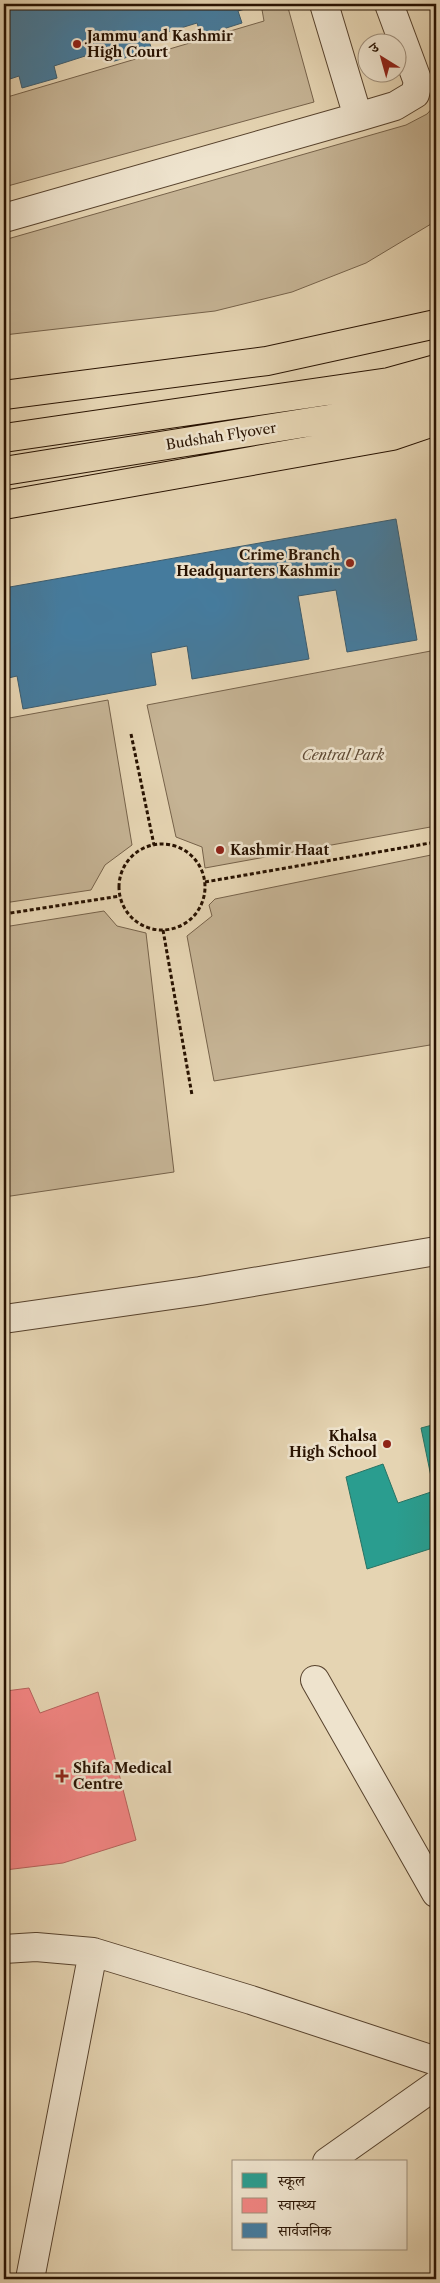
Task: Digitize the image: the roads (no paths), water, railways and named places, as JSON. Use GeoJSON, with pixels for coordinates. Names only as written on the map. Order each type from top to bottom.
{"type":"FeatureCollection","features":[{"type":"Feature","properties":{"kind":"main road"},"geometry":{"type":"LineString","coordinates":[[4,395],[268,361],[436,324]]}},
{"type":"Feature","properties":{"kind":"main road","name":"Budshah Flyover"},"geometry":{"type":"LineString","coordinates":[[4,438],[389,382],[436,368]]}},
{"type":"Feature","properties":{"kind":"main road","name":"Budshah Flyover"},"geometry":{"type":"LineString","coordinates":[[4,471],[392,409],[436,395]]}},
{"type":"Feature","properties":{"kind":"main road"},"geometry":{"type":"LineString","coordinates":[[4,505],[392,436],[436,420]]}},
{"type":"Feature","properties":{"kind":"street"},"geometry":{"type":"LineString","coordinates":[[324,4],[358,117]]}},
{"type":"Feature","properties":{"kind":"street"},"geometry":{"type":"LineString","coordinates":[[4,218],[405,102],[414,94],[418,82],[389,4]]}},
{"type":"Feature","properties":{"kind":"street"},"geometry":{"type":"LineString","coordinates":[[4,1319],[200,1291],[436,1250]]}},
{"type":"Feature","properties":{"kind":"street"},"geometry":{"type":"LineString","coordinates":[[315,1680],[436,1893]]}},
{"type":"Feature","properties":{"kind":"street"},"geometry":{"type":"LineString","coordinates":[[4,1949],[36,1947],[93,1952],[251,2000],[436,2061]]}},
{"type":"Feature","properties":{"kind":"street"},"geometry":{"type":"LineString","coordinates":[[30,2279],[93,1952]]}},
{"type":"Feature","properties":{"kind":"street"},"geometry":{"type":"LineString","coordinates":[[330,2160],[436,2085]]}},
{"type":"Feature","properties":{"kind":"place","name":"Jammu and Kashmir High Court"},"geometry":{"type":"Point","coordinates":[77,44]}},
{"type":"Feature","properties":{"kind":"place","name":"Crime Branch Headquarters Kashmir"},"geometry":{"type":"Point","coordinates":[350,563]}},
{"type":"Feature","properties":{"kind":"place","name":"Kashmir Haat"},"geometry":{"type":"Point","coordinates":[220,850]}},
{"type":"Feature","properties":{"kind":"place","name":"Khalsa High School"},"geometry":{"type":"Point","coordinates":[387,1444]}},
{"type":"Feature","properties":{"kind":"place","name":"Shifa Medical Centre"},"geometry":{"type":"Point","coordinates":[62,1776]}},
{"type":"Feature","properties":{"kind":"park label","name":"Central Park"},"geometry":{"type":"Point","coordinates":[343,755]}}]}
